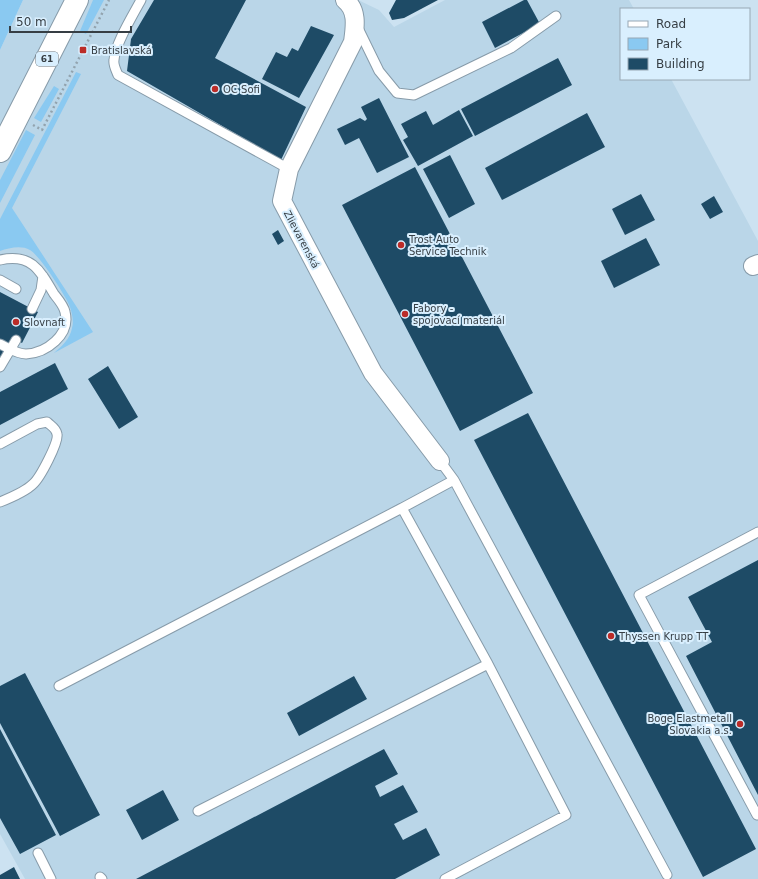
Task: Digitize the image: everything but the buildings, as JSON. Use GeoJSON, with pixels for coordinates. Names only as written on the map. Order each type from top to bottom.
{"type":"FeatureCollection","features":[{"type":"Feature","properties":{"kind":"main road","name":"61"},"geometry":{"type":"LineString","coordinates":[[0,151],[77,0]]}},
{"type":"Feature","properties":{"kind":"street","name":"Zlievarenská"},"geometry":{"type":"LineString","coordinates":[[352,2],[356,24],[353,42],[289,169],[282,201],[373,373],[440,461]]}},
{"type":"Feature","properties":{"kind":"lane"},"geometry":{"type":"LineString","coordinates":[[141,0],[121,38],[114,60],[114,66],[118,74],[289,169]]}},
{"type":"Feature","properties":{"kind":"lane"},"geometry":{"type":"LineString","coordinates":[[356,24],[379,71],[396,93],[414,95],[511,48],[556,16]]}},
{"type":"Feature","properties":{"kind":"lane"},"geometry":{"type":"LineString","coordinates":[[0,260],[11,258],[26,260],[36,266],[65,312],[64,330],[49,347],[37,352],[24,354],[0,344]]}},
{"type":"Feature","properties":{"kind":"lane"},"geometry":{"type":"LineString","coordinates":[[32,309],[41,290],[43,276]]}},
{"type":"Feature","properties":{"kind":"lane"},"geometry":{"type":"LineString","coordinates":[[0,280],[16,288]]}},
{"type":"Feature","properties":{"kind":"lane"},"geometry":{"type":"LineString","coordinates":[[0,367],[9,349],[16,340]]}},
{"type":"Feature","properties":{"kind":"lane"},"geometry":{"type":"LineString","coordinates":[[0,444],[37,424],[47,422],[55,428],[58,435],[56,443],[38,479],[32,485],[0,502]]}},
{"type":"Feature","properties":{"kind":"lane"},"geometry":{"type":"LineString","coordinates":[[440,461],[454,480],[667,875]]}},
{"type":"Feature","properties":{"kind":"lane"},"geometry":{"type":"LineString","coordinates":[[59,686],[454,480]]}},
{"type":"Feature","properties":{"kind":"lane"},"geometry":{"type":"LineString","coordinates":[[402,508],[488,664],[566,815],[445,879]]}},
{"type":"Feature","properties":{"kind":"lane"},"geometry":{"type":"LineString","coordinates":[[758,532],[639,595],[756,815],[758,814]]}},
{"type":"Feature","properties":{"kind":"lane"},"geometry":{"type":"LineString","coordinates":[[198,811],[488,664]]}},
{"type":"Feature","properties":{"kind":"lane"},"geometry":{"type":"LineString","coordinates":[[38,853],[51,879]]}},
{"type":"Feature","properties":{"kind":"path"},"geometry":{"type":"LineString","coordinates":[[31,124],[42,130],[108,0]]}},
{"type":"Feature","properties":{"kind":"shaded area"},"geometry":{"type":"Polygon","coordinates":[[[23,0],[358,0],[379,10],[394,27],[445,0],[629,0],[633,8],[620,8],[620,80],[672,80],[758,241],[758,879],[25,879],[0,834],[0,50],[23,0]]]}},
{"type":"Feature","properties":{"kind":"green space"},"geometry":{"type":"Polygon","coordinates":[[[0,0],[23,0],[0,50],[0,0]]]}},
{"type":"Feature","properties":{"kind":"green space"},"geometry":{"type":"Polygon","coordinates":[[[93,0],[104,0],[86,34],[80,31],[93,0]]]}},
{"type":"Feature","properties":{"kind":"green space"},"geometry":{"type":"Polygon","coordinates":[[[76,72],[81,74],[12,208],[93,332],[54,353],[65,342],[71,332],[73,320],[70,307],[52,277],[40,260],[30,250],[19,247],[0,251],[0,219],[76,72]]]}},
{"type":"Feature","properties":{"kind":"green space"},"geometry":{"type":"Polygon","coordinates":[[[54,86],[59,89],[41,122],[34,118],[54,86]]]}},
{"type":"Feature","properties":{"kind":"green space"},"geometry":{"type":"Polygon","coordinates":[[[26,130],[35,135],[0,203],[0,180],[26,130]]]}},
{"type":"Feature","properties":{"kind":"place","name":"Bratislavská"},"geometry":{"type":"Point","coordinates":[83,50]}},
{"type":"Feature","properties":{"kind":"place","name":"OC Sofi"},"geometry":{"type":"Point","coordinates":[215,89]}},
{"type":"Feature","properties":{"kind":"place","name":"Trost Auto Service Technik"},"geometry":{"type":"Point","coordinates":[401,245]}},
{"type":"Feature","properties":{"kind":"place","name":"Fabory - spojovací materiál"},"geometry":{"type":"Point","coordinates":[405,314]}},
{"type":"Feature","properties":{"kind":"place","name":"Slovnaft"},"geometry":{"type":"Point","coordinates":[16,322]}},
{"type":"Feature","properties":{"kind":"place","name":"Thyssen Krupp TT"},"geometry":{"type":"Point","coordinates":[611,636]}},
{"type":"Feature","properties":{"kind":"place","name":"Boge Elastmetall Slovakia a.s."},"geometry":{"type":"Point","coordinates":[740,724]}}]}
